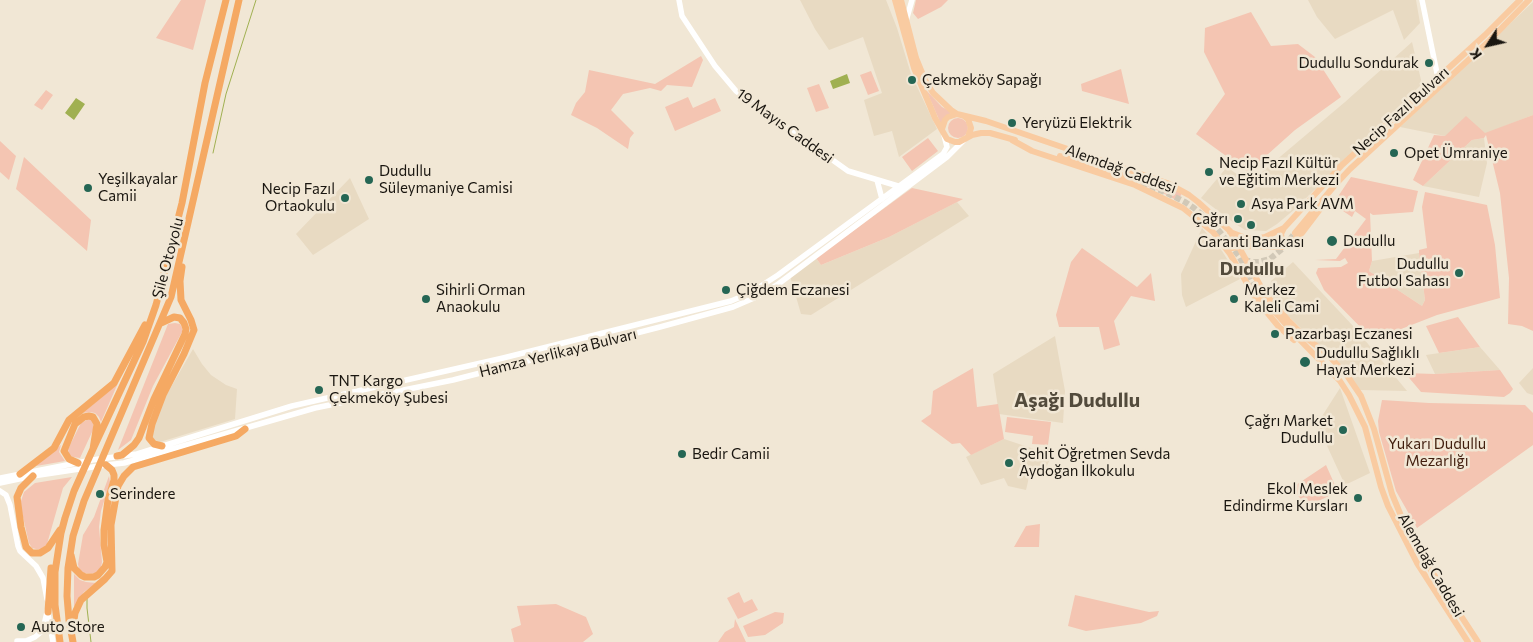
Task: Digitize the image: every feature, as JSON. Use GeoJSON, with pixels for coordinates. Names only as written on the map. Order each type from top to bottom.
{"type":"FeatureCollection","features":[{"type":"Feature","properties":{"kind":"highway","name":"Şile Otoyolu"},"geometry":{"type":"LineString","coordinates":[[63,526],[70,500],[143,342],[156,305],[182,203],[205,83],[226,0]]}},
{"type":"Feature","properties":{"kind":"highway","name":"Şile Otoyolu"},"geometry":{"type":"LineString","coordinates":[[70,551],[78,518],[171,297],[239,0]]}},
{"type":"Feature","properties":{"kind":"highway"},"geometry":{"type":"LineString","coordinates":[[162,446],[154,444],[149,438],[152,424],[163,395],[194,330],[192,320],[181,300],[180,281],[186,231]]}},
{"type":"Feature","properties":{"kind":"highway"},"geometry":{"type":"LineString","coordinates":[[20,474],[54,448],[69,420],[114,384],[156,305]]}},
{"type":"Feature","properties":{"kind":"highway"},"geometry":{"type":"LineString","coordinates":[[118,456],[134,445],[139,438],[154,399],[185,334],[186,329],[180,318],[174,317],[160,324]]}},
{"type":"Feature","properties":{"kind":"highway"},"geometry":{"type":"LineString","coordinates":[[78,463],[69,459],[64,451],[76,424],[84,416],[93,417],[96,424],[93,448]]}},
{"type":"Feature","properties":{"kind":"highway"},"geometry":{"type":"LineString","coordinates":[[73,642],[74,620],[78,606],[85,596],[112,571],[110,547],[112,519],[118,486],[124,476],[134,467],[236,436],[245,429]]}},
{"type":"Feature","properties":{"kind":"highway"},"geometry":{"type":"LineString","coordinates":[[70,551],[74,568],[85,577],[98,575],[105,567],[107,562],[104,530],[108,500],[114,480],[112,470],[106,465]]}},
{"type":"Feature","properties":{"kind":"highway"},"geometry":{"type":"LineString","coordinates":[[33,476],[21,488],[17,497],[26,547],[32,553],[40,553],[50,544],[63,526]]}},
{"type":"Feature","properties":{"kind":"highway"},"geometry":{"type":"LineString","coordinates":[[48,612],[51,568],[63,526]]}},
{"type":"Feature","properties":{"kind":"highway"},"geometry":{"type":"LineString","coordinates":[[58,547],[54,586],[60,642]]}},
{"type":"Feature","properties":{"kind":"highway"},"geometry":{"type":"LineString","coordinates":[[70,551],[67,596],[73,642]]}},
{"type":"Feature","properties":{"kind":"main road","name":"19 Mayıs Caddesi"},"geometry":{"type":"LineString","coordinates":[[679,0],[682,16],[715,66],[736,91],[848,171],[898,186]]}},
{"type":"Feature","properties":{"kind":"main road"},"geometry":{"type":"LineString","coordinates":[[895,0],[914,68],[935,118],[943,132]]}},
{"type":"Feature","properties":{"kind":"main road","name":"Alemdağ Caddesi"},"geometry":{"type":"LineString","coordinates":[[901,0],[916,58],[925,80],[933,93],[957,114],[1167,183],[1189,195],[1222,222],[1230,231],[1260,286],[1277,308],[1305,337],[1327,354],[1346,374],[1361,396],[1374,429],[1392,494],[1404,523],[1423,558],[1478,642]]}},
{"type":"Feature","properties":{"kind":"main road"},"geometry":{"type":"LineString","coordinates":[[906,20],[912,0]]}},
{"type":"Feature","properties":{"kind":"main road"},"geometry":{"type":"LineString","coordinates":[[1422,0],[1440,81]]}},
{"type":"Feature","properties":{"kind":"main road","name":"Necip Fazıl Bulvarı"},"geometry":{"type":"LineString","coordinates":[[1295,236],[1327,194],[1350,169],[1520,0]]}},
{"type":"Feature","properties":{"kind":"main road","name":"Necip Fazıl Bulvarı"},"geometry":{"type":"LineString","coordinates":[[1230,231],[1246,238],[1256,239],[1284,228],[1342,164],[1488,42],[1529,0]]}},
{"type":"Feature","properties":{"kind":"main road"},"geometry":{"type":"LineString","coordinates":[[943,132],[944,120],[952,114],[957,114]]}},
{"type":"Feature","properties":{"kind":"main road"},"geometry":{"type":"LineString","coordinates":[[964,116],[970,123],[971,128],[966,139]]}},
{"type":"Feature","properties":{"kind":"main road","name":"Alemdağ Caddesi"},"geometry":{"type":"LineString","coordinates":[[943,132],[947,139],[955,142],[981,133],[990,133],[1134,179]]}},
{"type":"Feature","properties":{"kind":"main road","name":"Hamza Yerlikaya Bulvarı"},"geometry":{"type":"LineString","coordinates":[[0,478],[137,454],[292,406],[503,358],[731,301],[750,293],[778,275],[943,154],[947,146],[943,132]]}},
{"type":"Feature","properties":{"kind":"main road","name":"Hamza Yerlikaya Bulvarı"},"geometry":{"type":"LineString","coordinates":[[0,483],[33,476],[124,463],[316,408],[453,380],[733,307],[777,285],[947,157],[966,139]]}},
{"type":"Feature","properties":{"kind":"main road","name":"Alemdağ Caddesi"},"geometry":{"type":"LineString","coordinates":[[1012,140],[1032,151],[1135,185],[1183,208],[1213,232],[1229,253],[1263,308],[1285,332],[1317,357]]}},
{"type":"Feature","properties":{"kind":"main road"},"geometry":{"type":"LineString","coordinates":[[877,180],[882,199]]}},
{"type":"Feature","properties":{"kind":"main road"},"geometry":{"type":"LineString","coordinates":[[1183,208],[1181,201],[1189,195]]}},
{"type":"Feature","properties":{"kind":"main road"},"geometry":{"type":"LineString","coordinates":[[1222,222],[1218,229],[1213,232],[1225,240],[1229,247],[1282,247],[1295,236]]}},
{"type":"Feature","properties":{"kind":"main road"},"geometry":{"type":"LineString","coordinates":[[1284,228],[1281,234],[1283,240],[1289,242],[1295,236]]}},
{"type":"Feature","properties":{"kind":"main road","name":"Alemdağ Caddesi"},"geometry":{"type":"LineString","coordinates":[[1259,294],[1275,314],[1340,381],[1350,394],[1364,427],[1388,506],[1417,563],[1468,642]]}},
{"type":"Feature","properties":{"kind":"main road"},"geometry":{"type":"LineString","coordinates":[[0,491],[6,495],[10,505],[20,551],[36,566],[43,578],[53,642]]}},
{"type":"Feature","properties":{"kind":"main road"},"geometry":{"type":"LineString","coordinates":[[17,641],[26,641],[41,632],[48,612]]}},
{"type":"Feature","properties":{"kind":"shaded area"},"geometry":{"type":"Polygon","coordinates":[[[800,0],[886,0],[911,74],[937,129],[899,157],[892,131],[874,136],[864,100],[882,93],[863,37],[829,50],[815,29],[800,0]]]}},
{"type":"Feature","properties":{"kind":"shaded area"},"geometry":{"type":"Polygon","coordinates":[[[1308,0],[1416,0],[1420,23],[1404,40],[1393,10],[1335,39],[1317,17],[1308,0]]]}},
{"type":"Feature","properties":{"kind":"shaded area"},"geometry":{"type":"Polygon","coordinates":[[[1533,2],[1533,115],[1485,134],[1445,136],[1400,127],[1533,2]]]}},
{"type":"Feature","properties":{"kind":"shaded area"},"geometry":{"type":"Polygon","coordinates":[[[1412,42],[1422,84],[1295,209],[1277,224],[1266,231],[1245,230],[1201,198],[1227,167],[1249,183],[1345,102],[1412,42]]]}},
{"type":"Feature","properties":{"kind":"shaded area"},"geometry":{"type":"Polygon","coordinates":[[[847,74],[850,83],[833,89],[830,81],[847,74]]]}},
{"type":"Feature","properties":{"kind":"shaded area"},"geometry":{"type":"Polygon","coordinates":[[[76,98],[85,104],[74,120],[65,113],[76,98]]]}},
{"type":"Feature","properties":{"kind":"shaded area"},"geometry":{"type":"Polygon","coordinates":[[[1484,138],[1487,163],[1479,197],[1423,186],[1472,140],[1484,138]]]}},
{"type":"Feature","properties":{"kind":"shaded area","name":"Necip Fazıl Ortaokulu"},"geometry":{"type":"Polygon","coordinates":[[[350,178],[369,219],[313,255],[296,234],[350,178]]]}},
{"type":"Feature","properties":{"kind":"shaded area"},"geometry":{"type":"Polygon","coordinates":[[[957,202],[969,216],[811,315],[801,314],[790,276],[816,258],[821,265],[889,237],[957,202]]]}},
{"type":"Feature","properties":{"kind":"shaded area"},"geometry":{"type":"Polygon","coordinates":[[[1202,228],[1222,251],[1240,279],[1186,307],[1182,295],[1181,274],[1202,228]]]}},
{"type":"Feature","properties":{"kind":"shaded area"},"geometry":{"type":"Polygon","coordinates":[[[1419,253],[1425,300],[1422,306],[1369,271],[1372,261],[1419,253]]]}},
{"type":"Feature","properties":{"kind":"shaded area"},"geometry":{"type":"Polygon","coordinates":[[[1293,262],[1354,327],[1407,391],[1360,390],[1274,302],[1270,289],[1271,281],[1293,262]]]}},
{"type":"Feature","properties":{"kind":"shaded area"},"geometry":{"type":"Polygon","coordinates":[[[1055,336],[1065,391],[1063,423],[999,414],[993,374],[1055,336]]]}},
{"type":"Feature","properties":{"kind":"shaded area"},"geometry":{"type":"Polygon","coordinates":[[[1480,347],[1500,370],[1435,374],[1426,355],[1480,347]]]}},
{"type":"Feature","properties":{"kind":"shaded area"},"geometry":{"type":"Polygon","coordinates":[[[193,349],[211,375],[226,385],[237,389],[235,419],[160,442],[156,441],[151,436],[163,401],[193,349]]]}},
{"type":"Feature","properties":{"kind":"shaded area"},"geometry":{"type":"Polygon","coordinates":[[[1533,368],[1533,395],[1527,393],[1519,383],[1533,368]]]}},
{"type":"Feature","properties":{"kind":"shaded area"},"geometry":{"type":"Polygon","coordinates":[[[1340,388],[1370,473],[1345,485],[1317,424],[1340,388]]]}},
{"type":"Feature","properties":{"kind":"shaded area","name":"Şehit Öğretmen Sevda Aydoğan İlkokulu"},"geometry":{"type":"Polygon","coordinates":[[[1004,439],[1052,455],[1044,472],[1031,469],[1026,490],[1008,486],[1004,478],[981,485],[966,457],[1004,439]]]}},
{"type":"Feature","properties":{"kind":"green space"},"geometry":{"type":"Polygon","coordinates":[[[181,0],[206,0],[193,50],[156,38],[181,0]]]}},
{"type":"Feature","properties":{"kind":"green space"},"geometry":{"type":"Polygon","coordinates":[[[916,0],[948,0],[941,7],[918,19],[913,13],[916,0]]]}},
{"type":"Feature","properties":{"kind":"green space"},"geometry":{"type":"Polygon","coordinates":[[[1251,12],[1271,46],[1298,44],[1315,57],[1341,97],[1295,130],[1248,172],[1196,134],[1225,94],[1204,52],[1205,28],[1251,12]]]}},
{"type":"Feature","properties":{"kind":"green space"},"geometry":{"type":"Polygon","coordinates":[[[701,56],[703,60],[692,87],[667,85],[661,91],[650,88],[623,94],[611,110],[634,133],[630,138],[628,149],[597,128],[571,115],[576,103],[585,92],[589,70],[655,84],[701,56]]]}},
{"type":"Feature","properties":{"kind":"green space"},"geometry":{"type":"Polygon","coordinates":[[[1121,69],[1129,104],[1082,91],[1081,84],[1121,69]]]}},
{"type":"Feature","properties":{"kind":"green space"},"geometry":{"type":"Polygon","coordinates":[[[871,71],[879,91],[868,95],[860,75],[871,71]]]}},
{"type":"Feature","properties":{"kind":"green space"},"geometry":{"type":"Polygon","coordinates":[[[819,84],[829,108],[816,112],[807,88],[819,84]]]}},
{"type":"Feature","properties":{"kind":"green space"},"geometry":{"type":"Polygon","coordinates":[[[46,90],[53,95],[42,110],[34,105],[46,90]]]}},
{"type":"Feature","properties":{"kind":"green space"},"geometry":{"type":"Polygon","coordinates":[[[926,90],[942,107],[952,112],[941,124],[926,90]]]}},
{"type":"Feature","properties":{"kind":"green space"},"geometry":{"type":"Polygon","coordinates":[[[688,97],[693,108],[715,98],[721,111],[675,131],[665,107],[688,97]]]}},
{"type":"Feature","properties":{"kind":"green space"},"geometry":{"type":"Polygon","coordinates":[[[1533,115],[1533,331],[1522,326],[1508,324],[1509,278],[1500,193],[1486,135],[1484,138],[1472,140],[1423,186],[1413,180],[1434,135],[1445,136],[1466,116],[1485,133],[1533,115]]]}},
{"type":"Feature","properties":{"kind":"green space"},"geometry":{"type":"Polygon","coordinates":[[[954,118],[962,118],[968,124],[968,132],[962,138],[954,138],[948,132],[948,124],[954,118]]]}},
{"type":"Feature","properties":{"kind":"green space"},"geometry":{"type":"Polygon","coordinates":[[[928,138],[938,151],[912,171],[902,157],[928,138]]]}},
{"type":"Feature","properties":{"kind":"green space"},"geometry":{"type":"Polygon","coordinates":[[[0,141],[16,156],[9,180],[0,172],[0,141]]]}},
{"type":"Feature","properties":{"kind":"green space"},"geometry":{"type":"Polygon","coordinates":[[[24,157],[91,220],[87,251],[16,189],[24,157]]]}},
{"type":"Feature","properties":{"kind":"green space"},"geometry":{"type":"Polygon","coordinates":[[[1135,176],[1182,193],[1178,201],[1133,181],[1135,176]]]}},
{"type":"Feature","properties":{"kind":"green space"},"geometry":{"type":"Polygon","coordinates":[[[1351,177],[1418,191],[1413,212],[1373,215],[1370,213],[1372,261],[1369,271],[1422,306],[1425,300],[1419,250],[1427,248],[1422,207],[1425,192],[1487,205],[1495,245],[1500,298],[1437,315],[1373,340],[1324,290],[1316,273],[1318,268],[1341,267],[1348,263],[1345,258],[1340,261],[1315,260],[1336,259],[1366,219],[1355,211],[1352,217],[1343,211],[1346,207],[1345,204],[1337,202],[1339,195],[1351,177]]]}},
{"type":"Feature","properties":{"kind":"green space"},"geometry":{"type":"Polygon","coordinates":[[[912,188],[963,199],[889,237],[821,265],[816,258],[912,188]]]}},
{"type":"Feature","properties":{"kind":"green space"},"geometry":{"type":"Polygon","coordinates":[[[1082,248],[1137,287],[1151,273],[1155,301],[1131,296],[1114,321],[1120,345],[1104,350],[1099,327],[1059,327],[1056,315],[1071,262],[1082,248]]]}},
{"type":"Feature","properties":{"kind":"green space"},"geometry":{"type":"Polygon","coordinates":[[[1458,317],[1480,347],[1439,353],[1426,326],[1458,317]]]}},
{"type":"Feature","properties":{"kind":"green space"},"geometry":{"type":"Polygon","coordinates":[[[168,324],[180,324],[182,332],[153,386],[131,440],[118,450],[168,324]]]}},
{"type":"Feature","properties":{"kind":"green space"},"geometry":{"type":"Polygon","coordinates":[[[973,368],[977,407],[998,404],[1004,439],[971,455],[960,443],[952,444],[921,421],[931,414],[933,391],[973,368]]]}},
{"type":"Feature","properties":{"kind":"green space"},"geometry":{"type":"Polygon","coordinates":[[[1500,370],[1513,389],[1504,397],[1421,392],[1405,373],[1435,374],[1500,370]]]}},
{"type":"Feature","properties":{"kind":"green space"},"geometry":{"type":"Polygon","coordinates":[[[118,383],[101,422],[95,413],[83,413],[118,383]]]}},
{"type":"Feature","properties":{"kind":"green space","name":"Yukarı Dudullu Mezarlığı"},"geometry":{"type":"Polygon","coordinates":[[[1382,400],[1525,405],[1533,413],[1533,445],[1417,528],[1396,491],[1379,432],[1378,421],[1382,400]]]}},
{"type":"Feature","properties":{"kind":"green space"},"geometry":{"type":"Polygon","coordinates":[[[1007,417],[1051,422],[1048,445],[1032,444],[1033,436],[1005,432],[1007,417]]]}},
{"type":"Feature","properties":{"kind":"green space"},"geometry":{"type":"Polygon","coordinates":[[[89,419],[93,424],[93,430],[80,458],[73,457],[69,455],[68,449],[81,423],[89,419]]]}},
{"type":"Feature","properties":{"kind":"green space"},"geometry":{"type":"Polygon","coordinates":[[[61,445],[59,452],[65,461],[36,466],[61,445]]]}},
{"type":"Feature","properties":{"kind":"green space"},"geometry":{"type":"Polygon","coordinates":[[[1326,465],[1338,492],[1305,507],[1293,487],[1326,465]]]}},
{"type":"Feature","properties":{"kind":"green space"},"geometry":{"type":"Polygon","coordinates":[[[109,476],[110,482],[101,511],[99,527],[101,567],[95,574],[84,573],[79,569],[78,564],[83,535],[94,517],[109,476]]]}},
{"type":"Feature","properties":{"kind":"green space"},"geometry":{"type":"Polygon","coordinates":[[[72,477],[63,488],[47,544],[40,550],[32,548],[29,543],[20,504],[24,492],[35,483],[72,477]]]}},
{"type":"Feature","properties":{"kind":"green space"},"geometry":{"type":"Polygon","coordinates":[[[1040,524],[1039,547],[1014,547],[1026,526],[1040,524]]]}},
{"type":"Feature","properties":{"kind":"green space"},"geometry":{"type":"Polygon","coordinates":[[[74,574],[80,580],[96,583],[84,592],[74,607],[74,574]]]}},
{"type":"Feature","properties":{"kind":"green space"},"geometry":{"type":"Polygon","coordinates":[[[739,592],[744,603],[752,599],[758,610],[738,619],[727,598],[739,592]]]}},
{"type":"Feature","properties":{"kind":"green space"},"geometry":{"type":"Polygon","coordinates":[[[1075,595],[1149,612],[1159,611],[1157,616],[1141,623],[1086,631],[1068,626],[1075,595]]]}},
{"type":"Feature","properties":{"kind":"green space"},"geometry":{"type":"Polygon","coordinates":[[[556,604],[586,617],[593,634],[583,642],[514,642],[511,629],[521,625],[517,606],[556,604]]]}},
{"type":"Feature","properties":{"kind":"green space"},"geometry":{"type":"Polygon","coordinates":[[[775,612],[784,613],[783,623],[765,635],[748,637],[743,626],[775,612]]]}},
{"type":"Feature","properties":{"kind":"green space"},"geometry":{"type":"Polygon","coordinates":[[[735,619],[746,642],[718,642],[725,632],[734,627],[735,619]]]}},
{"type":"Feature","properties":{"kind":"waterway"},"geometry":{"type":"LineString","coordinates":[[213,153],[226,94],[256,0]]}},
{"type":"Feature","properties":{"kind":"waterway"},"geometry":{"type":"LineString","coordinates":[[87,598],[91,642]]}},
{"type":"Feature","properties":{"kind":"tunnel"},"geometry":{"type":"LineString","coordinates":[[1134,179],[1185,202],[1215,226],[1239,256],[1259,294]]}},
{"type":"Feature","properties":{"kind":"tunnel"},"geometry":{"type":"LineString","coordinates":[[1244,260],[1259,262],[1270,259],[1282,249],[1295,233]]}},
{"type":"Feature","properties":{"kind":"place","name":"Dudullu Sondurak"},"geometry":{"type":"Point","coordinates":[1429,63]}},
{"type":"Feature","properties":{"kind":"place","name":"Çekmeköy Sapağı"},"geometry":{"type":"Point","coordinates":[912,80]}},
{"type":"Feature","properties":{"kind":"place","name":"Yeryüzü Elektrik"},"geometry":{"type":"Point","coordinates":[1012,123]}},
{"type":"Feature","properties":{"kind":"place","name":"Opet Ümraniye"},"geometry":{"type":"Point","coordinates":[1394,153]}},
{"type":"Feature","properties":{"kind":"place","name":"Necip Fazıl Kültür ve Eğitim Merkezi"},"geometry":{"type":"Point","coordinates":[1209,172]}},
{"type":"Feature","properties":{"kind":"place","name":"Dudullu Süleymaniye Camisi"},"geometry":{"type":"Point","coordinates":[369,180]}},
{"type":"Feature","properties":{"kind":"place","name":"Yeşilkayalar Camii"},"geometry":{"type":"Point","coordinates":[88,188]}},
{"type":"Feature","properties":{"kind":"place","name":"Necip Fazıl Ortaokulu"},"geometry":{"type":"Point","coordinates":[345,198]}},
{"type":"Feature","properties":{"kind":"place","name":"Asya Park AVM"},"geometry":{"type":"Point","coordinates":[1241,204]}},
{"type":"Feature","properties":{"kind":"place","name":"Çağrı"},"geometry":{"type":"Point","coordinates":[1238,219]}},
{"type":"Feature","properties":{"kind":"place","name":"Garanti Bankası"},"geometry":{"type":"Point","coordinates":[1251,225]}},
{"type":"Feature","properties":{"kind":"place","name":"Dudullu"},"geometry":{"type":"Point","coordinates":[1332,241]}},
{"type":"Feature","properties":{"kind":"place","name":"Dudullu Futbol Sahası"},"geometry":{"type":"Point","coordinates":[1459,273]}},
{"type":"Feature","properties":{"kind":"place","name":"Çiğdem Eczanesi"},"geometry":{"type":"Point","coordinates":[726,290]}},
{"type":"Feature","properties":{"kind":"place","name":"Sihirli Orman Anaokulu"},"geometry":{"type":"Point","coordinates":[426,299]}},
{"type":"Feature","properties":{"kind":"place","name":"Merkez Kaleli Cami"},"geometry":{"type":"Point","coordinates":[1234,299]}},
{"type":"Feature","properties":{"kind":"place","name":"Pazarbaşı Eczanesi"},"geometry":{"type":"Point","coordinates":[1275,334]}},
{"type":"Feature","properties":{"kind":"place","name":"Dudullu Sağlıklı Hayat Merkezi"},"geometry":{"type":"Point","coordinates":[1305,362]}},
{"type":"Feature","properties":{"kind":"place","name":"TNT Kargo Çekmeköy Şubesi"},"geometry":{"type":"Point","coordinates":[319,390]}},
{"type":"Feature","properties":{"kind":"place","name":"Çağrı Market Dudullu"},"geometry":{"type":"Point","coordinates":[1343,430]}},
{"type":"Feature","properties":{"kind":"place","name":"Bedir Camii"},"geometry":{"type":"Point","coordinates":[682,454]}},
{"type":"Feature","properties":{"kind":"place","name":"Şehit Öğretmen Sevda Aydoğan İlkokulu"},"geometry":{"type":"Point","coordinates":[1009,463]}},
{"type":"Feature","properties":{"kind":"place","name":"Serindere"},"geometry":{"type":"Point","coordinates":[100,494]}},
{"type":"Feature","properties":{"kind":"place","name":"Ekol Meslek Edindirme Kursları"},"geometry":{"type":"Point","coordinates":[1358,498]}},
{"type":"Feature","properties":{"kind":"place","name":"Auto Store"},"geometry":{"type":"Point","coordinates":[21,627]}},
{"type":"Feature","properties":{"kind":"district","name":"Dudullu"},"geometry":{"type":"Point","coordinates":[1252,269]}},
{"type":"Feature","properties":{"kind":"district","name":"Aşağı Dudullu"},"geometry":{"type":"Point","coordinates":[1077,400]}}]}
